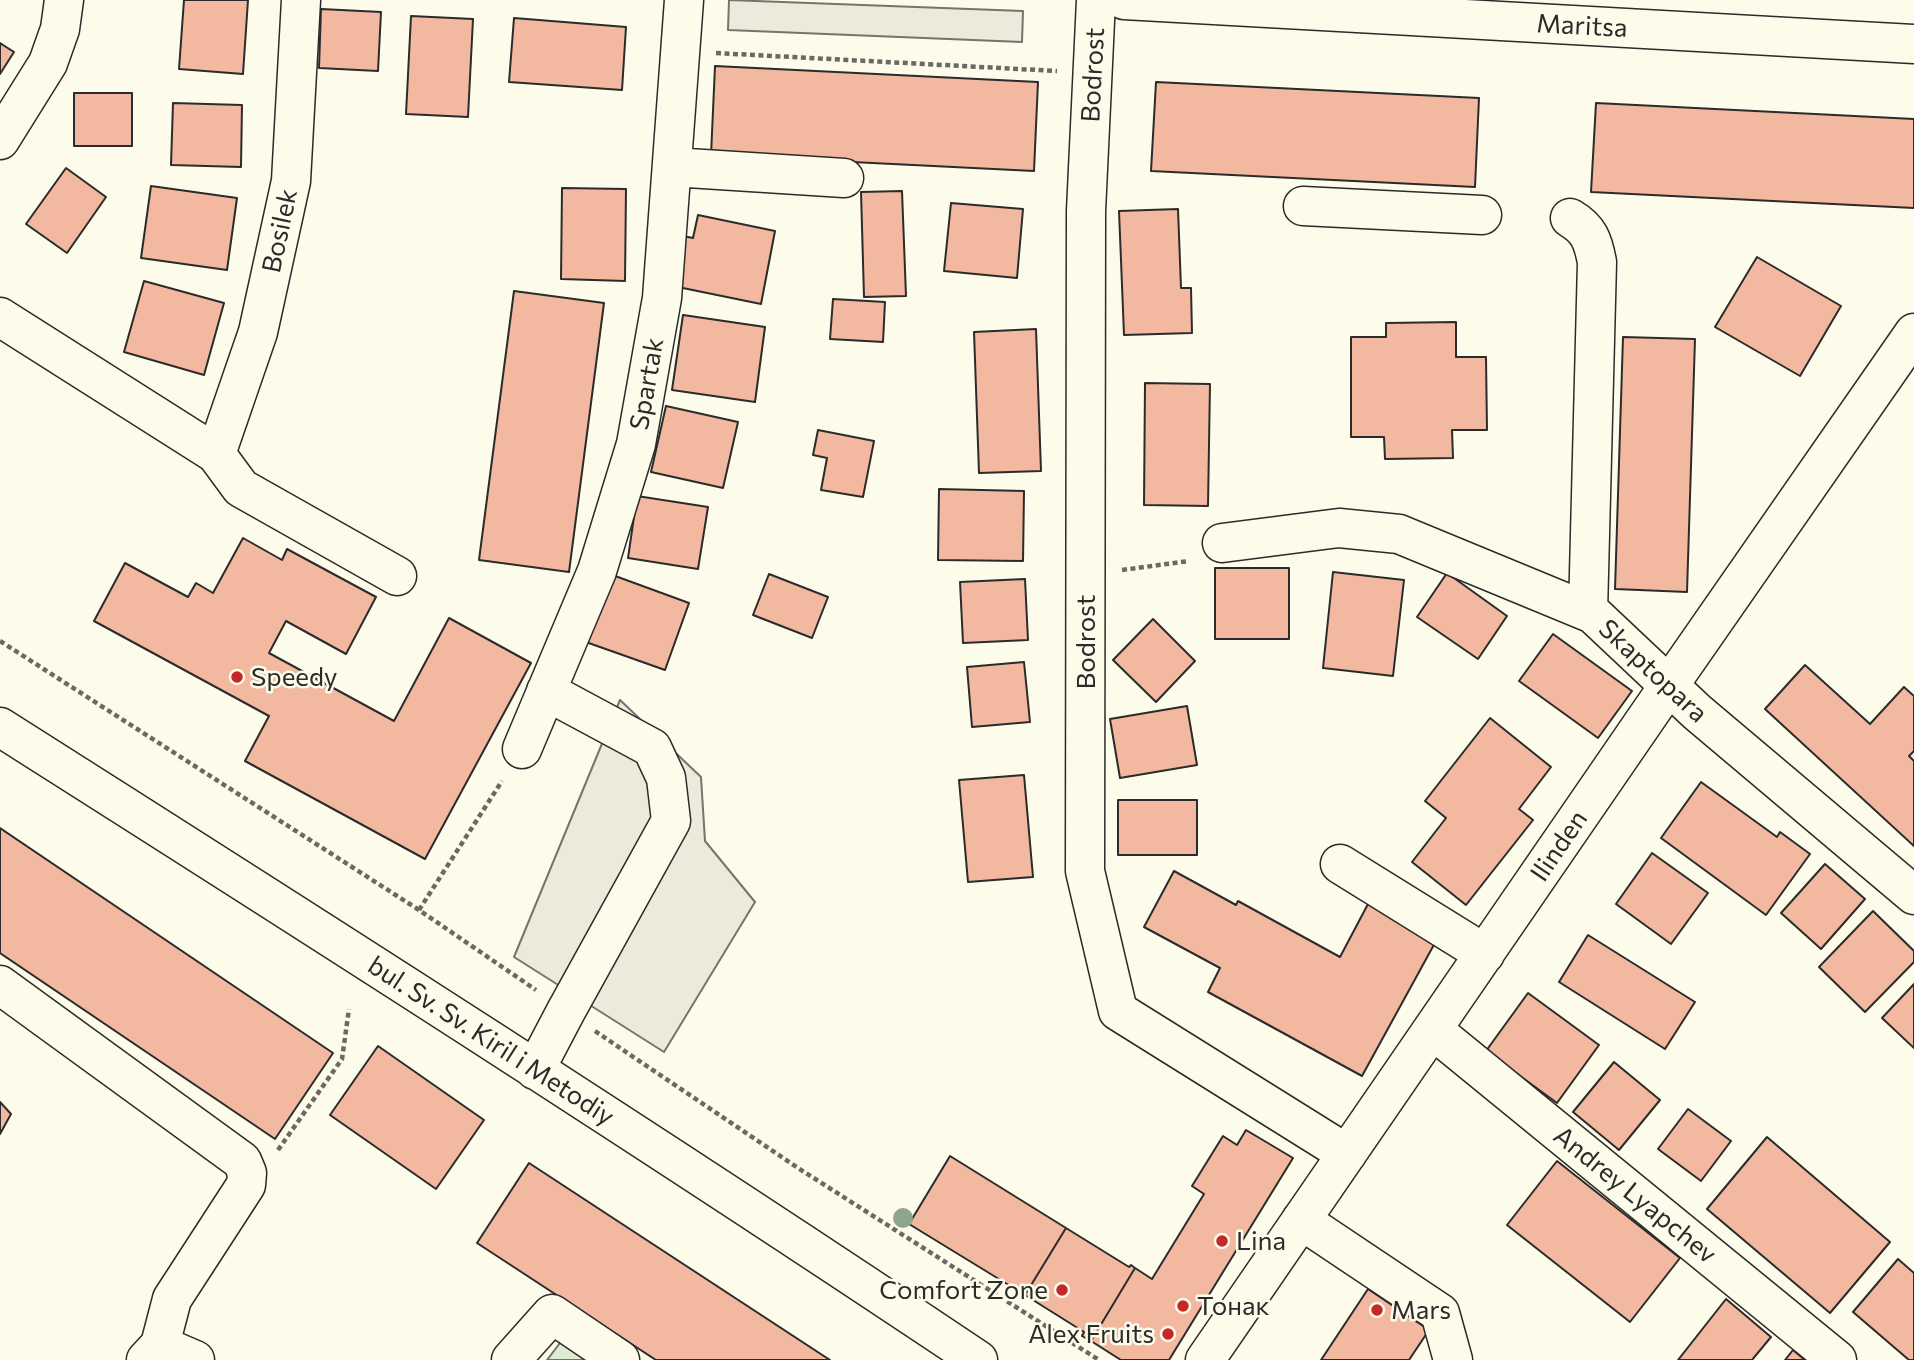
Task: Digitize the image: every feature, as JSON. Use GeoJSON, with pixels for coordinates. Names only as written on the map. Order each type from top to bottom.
{"type":"FeatureCollection","features":[{"type":"Feature","properties":{"kind":"street"},"geometry":{"type":"LineString","coordinates":[[0,140],[48,63],[60,29],[64,0]]}},
{"type":"Feature","properties":{"kind":"street","name":"Bosilek"},"geometry":{"type":"LineString","coordinates":[[216,454],[258,332],[291,181],[301,0]]}},
{"type":"Feature","properties":{"kind":"street","name":"Spartak"},"geometry":{"type":"LineString","coordinates":[[522,749],[597,571],[636,444],[662,298],[684,0]]}},
{"type":"Feature","properties":{"kind":"street","name":"Bodrost"},"geometry":{"type":"LineString","coordinates":[[1096,0],[1086,211],[1086,871],[1118,1011],[1347,1154]]}},
{"type":"Feature","properties":{"kind":"street","name":"Maritsa"},"geometry":{"type":"LineString","coordinates":[[1124,0],[1914,44]]}},
{"type":"Feature","properties":{"kind":"street"},"geometry":{"type":"LineString","coordinates":[[671,167],[844,178]]}},
{"type":"Feature","properties":{"kind":"street"},"geometry":{"type":"LineString","coordinates":[[1303,206],[1482,215]]}},
{"type":"Feature","properties":{"kind":"street"},"geometry":{"type":"LineString","coordinates":[[1570,218],[1583,226],[1593,240],[1597,262],[1588,612]]}},
{"type":"Feature","properties":{"kind":"street"},"geometry":{"type":"LineString","coordinates":[[0,317],[216,454],[241,488],[397,576]]}},
{"type":"Feature","properties":{"kind":"street","name":"Ilinden"},"geometry":{"type":"LineString","coordinates":[[1205,1360],[1914,333]]}},
{"type":"Feature","properties":{"kind":"street","name":"Skaptopara"},"geometry":{"type":"LineString","coordinates":[[1207,552],[1339,528],[1399,534],[1588,612],[1668,686],[1914,895]]}},
{"type":"Feature","properties":{"kind":"street"},"geometry":{"type":"LineString","coordinates":[[536,1070],[671,821],[666,778],[652,748],[546,691]]}},
{"type":"Feature","properties":{"kind":"street","name":"bul. Sv. Sv. Kiril i Metodiy"},"geometry":{"type":"LineString","coordinates":[[0,727],[356,953],[978,1360]]}},
{"type":"Feature","properties":{"kind":"street"},"geometry":{"type":"LineString","coordinates":[[1340,864],[1485,954]]}},
{"type":"Feature","properties":{"kind":"street"},"geometry":{"type":"LineString","coordinates":[[0,985],[242,1161],[247,1173],[246,1185],[172,1298],[153,1352],[195,1360]]}},
{"type":"Feature","properties":{"kind":"street","name":"Andrey Lyapchev"},"geometry":{"type":"LineString","coordinates":[[1433,1030],[1837,1360]]}},
{"type":"Feature","properties":{"kind":"street"},"geometry":{"type":"LineString","coordinates":[[1301,1220],[1440,1313],[1453,1360]]}},
{"type":"Feature","properties":{"kind":"street"},"geometry":{"type":"LineString","coordinates":[[511,1360],[552,1314],[620,1360]]}},
{"type":"Feature","properties":{"kind":"path"},"geometry":{"type":"LineString","coordinates":[[681,51],[1093,73]]}},
{"type":"Feature","properties":{"kind":"path"},"geometry":{"type":"LineString","coordinates":[[1086,574],[1207,552]]}},
{"type":"Feature","properties":{"kind":"path"},"geometry":{"type":"LineString","coordinates":[[0,641],[419,909],[798,1168],[1099,1360]]}},
{"type":"Feature","properties":{"kind":"path"},"geometry":{"type":"LineString","coordinates":[[419,909],[522,749]]}},
{"type":"Feature","properties":{"kind":"path"},"geometry":{"type":"LineString","coordinates":[[247,1173],[277,1151],[342,1059],[349,1009]]}},
{"type":"Feature","properties":{"kind":"green space"},"geometry":{"type":"Polygon","coordinates":[[[572,1327],[621,1360],[547,1360],[572,1327]]]}},
{"type":"Feature","properties":{"kind":"shaded area"},"geometry":{"type":"Polygon","coordinates":[[[729,0],[1023,11],[1022,42],[728,30],[729,0]]]}},
{"type":"Feature","properties":{"kind":"shaded area"},"geometry":{"type":"Polygon","coordinates":[[[620,700],[701,777],[705,841],[755,902],[664,1052],[514,957],[620,700]]]}},
{"type":"Feature","properties":{"kind":"building"},"geometry":{"type":"Polygon","coordinates":[[[184,0],[248,0],[243,74],[179,69],[184,0]]]}},
{"type":"Feature","properties":{"kind":"building"},"geometry":{"type":"Polygon","coordinates":[[[321,9],[381,12],[378,71],[319,68],[321,9]]]}},
{"type":"Feature","properties":{"kind":"building"},"geometry":{"type":"Polygon","coordinates":[[[411,16],[473,19],[468,117],[406,114],[411,16]]]}},
{"type":"Feature","properties":{"kind":"building"},"geometry":{"type":"Polygon","coordinates":[[[514,18],[626,27],[622,90],[509,82],[514,18]]]}},
{"type":"Feature","properties":{"kind":"building"},"geometry":{"type":"Polygon","coordinates":[[[0,43],[14,52],[0,74],[0,43]]]}},
{"type":"Feature","properties":{"kind":"building"},"geometry":{"type":"Polygon","coordinates":[[[715,66],[1038,82],[1034,171],[711,155],[715,66]]]}},
{"type":"Feature","properties":{"kind":"building"},"geometry":{"type":"Polygon","coordinates":[[[1156,82],[1479,98],[1475,187],[1151,171],[1156,82]]]}},
{"type":"Feature","properties":{"kind":"building"},"geometry":{"type":"Polygon","coordinates":[[[74,93],[132,93],[132,146],[74,146],[74,93]]]}},
{"type":"Feature","properties":{"kind":"building"},"geometry":{"type":"Polygon","coordinates":[[[173,103],[242,105],[241,167],[171,165],[173,103]]]}},
{"type":"Feature","properties":{"kind":"building"},"geometry":{"type":"Polygon","coordinates":[[[1596,103],[1914,119],[1914,208],[1591,192],[1596,103]]]}},
{"type":"Feature","properties":{"kind":"building"},"geometry":{"type":"Polygon","coordinates":[[[66,168],[106,197],[67,253],[26,224],[66,168]]]}},
{"type":"Feature","properties":{"kind":"building"},"geometry":{"type":"Polygon","coordinates":[[[151,186],[237,198],[227,270],[141,258],[151,186]]]}},
{"type":"Feature","properties":{"kind":"building"},"geometry":{"type":"Polygon","coordinates":[[[562,188],[626,189],[625,281],[561,279],[562,188]]]}},
{"type":"Feature","properties":{"kind":"building"},"geometry":{"type":"Polygon","coordinates":[[[902,191],[906,296],[864,297],[861,192],[902,191]]]}},
{"type":"Feature","properties":{"kind":"building"},"geometry":{"type":"Polygon","coordinates":[[[951,203],[1023,209],[1017,278],[944,271],[951,203]]]}},
{"type":"Feature","properties":{"kind":"building"},"geometry":{"type":"Polygon","coordinates":[[[1178,209],[1181,288],[1191,288],[1192,333],[1124,335],[1119,211],[1178,209]]]}},
{"type":"Feature","properties":{"kind":"building"},"geometry":{"type":"Polygon","coordinates":[[[698,215],[775,231],[761,304],[673,286],[683,236],[693,238],[698,215]]]}},
{"type":"Feature","properties":{"kind":"building"},"geometry":{"type":"Polygon","coordinates":[[[1757,257],[1841,306],[1800,376],[1715,327],[1757,257]]]}},
{"type":"Feature","properties":{"kind":"building"},"geometry":{"type":"Polygon","coordinates":[[[144,281],[224,303],[204,375],[124,352],[144,281]]]}},
{"type":"Feature","properties":{"kind":"building"},"geometry":{"type":"Polygon","coordinates":[[[514,291],[604,303],[569,572],[479,560],[514,291]]]}},
{"type":"Feature","properties":{"kind":"building"},"geometry":{"type":"Polygon","coordinates":[[[833,299],[885,302],[883,342],[830,339],[833,299]]]}},
{"type":"Feature","properties":{"kind":"building"},"geometry":{"type":"Polygon","coordinates":[[[683,315],[765,327],[755,402],[672,390],[683,315]]]}},
{"type":"Feature","properties":{"kind":"building"},"geometry":{"type":"Polygon","coordinates":[[[1456,322],[1456,357],[1486,357],[1487,430],[1452,430],[1453,458],[1385,459],[1384,437],[1351,437],[1351,337],[1386,337],[1386,323],[1456,322]]]}},
{"type":"Feature","properties":{"kind":"building"},"geometry":{"type":"Polygon","coordinates":[[[1036,329],[1041,471],[979,473],[974,332],[1036,329]]]}},
{"type":"Feature","properties":{"kind":"building"},"geometry":{"type":"Polygon","coordinates":[[[1623,337],[1695,339],[1687,592],[1615,589],[1623,337]]]}},
{"type":"Feature","properties":{"kind":"building"},"geometry":{"type":"Polygon","coordinates":[[[1145,383],[1210,384],[1208,506],[1144,505],[1145,383]]]}},
{"type":"Feature","properties":{"kind":"building"},"geometry":{"type":"Polygon","coordinates":[[[666,406],[738,422],[723,488],[651,472],[666,406]]]}},
{"type":"Feature","properties":{"kind":"building"},"geometry":{"type":"Polygon","coordinates":[[[818,430],[874,441],[863,497],[821,490],[827,458],[813,455],[818,430]]]}},
{"type":"Feature","properties":{"kind":"building"},"geometry":{"type":"Polygon","coordinates":[[[939,489],[1024,491],[1023,561],[938,560],[939,489]]]}},
{"type":"Feature","properties":{"kind":"building"},"geometry":{"type":"Polygon","coordinates":[[[637,496],[708,507],[698,569],[628,558],[637,496]]]}},
{"type":"Feature","properties":{"kind":"building"},"geometry":{"type":"Polygon","coordinates":[[[243,538],[282,560],[287,549],[376,597],[346,654],[286,621],[269,653],[394,721],[449,618],[531,663],[425,859],[245,761],[269,716],[94,621],[125,563],[188,597],[196,583],[213,593],[243,538]]]}},
{"type":"Feature","properties":{"kind":"building"},"geometry":{"type":"Polygon","coordinates":[[[1215,568],[1289,568],[1289,639],[1215,639],[1215,568]]]}},
{"type":"Feature","properties":{"kind":"building"},"geometry":{"type":"Polygon","coordinates":[[[1333,572],[1404,580],[1393,676],[1323,668],[1333,572]]]}},
{"type":"Feature","properties":{"kind":"building"},"geometry":{"type":"Polygon","coordinates":[[[607,573],[689,603],[665,670],[583,641],[607,573]]]}},
{"type":"Feature","properties":{"kind":"building"},"geometry":{"type":"Polygon","coordinates":[[[1447,573],[1507,616],[1478,659],[1417,617],[1447,573]]]}},
{"type":"Feature","properties":{"kind":"building"},"geometry":{"type":"Polygon","coordinates":[[[769,574],[828,597],[812,638],[753,615],[769,574]]]}},
{"type":"Feature","properties":{"kind":"building"},"geometry":{"type":"Polygon","coordinates":[[[1025,579],[1028,640],[963,643],[960,582],[1025,579]]]}},
{"type":"Feature","properties":{"kind":"building"},"geometry":{"type":"Polygon","coordinates":[[[1153,619],[1195,661],[1156,702],[1113,660],[1153,619]]]}},
{"type":"Feature","properties":{"kind":"building"},"geometry":{"type":"Polygon","coordinates":[[[1553,634],[1632,691],[1598,738],[1519,681],[1553,634]]]}},
{"type":"Feature","properties":{"kind":"building"},"geometry":{"type":"Polygon","coordinates":[[[1024,662],[1030,722],[972,727],[967,667],[1024,662]]]}},
{"type":"Feature","properties":{"kind":"building"},"geometry":{"type":"Polygon","coordinates":[[[1805,665],[1870,724],[1904,687],[1914,696],[1914,751],[1909,756],[1914,761],[1914,846],[1765,709],[1805,665]]]}},
{"type":"Feature","properties":{"kind":"building"},"geometry":{"type":"Polygon","coordinates":[[[1187,706],[1197,765],[1120,778],[1110,719],[1187,706]]]}},
{"type":"Feature","properties":{"kind":"building"},"geometry":{"type":"Polygon","coordinates":[[[1490,718],[1551,767],[1519,809],[1533,820],[1466,905],[1412,862],[1446,818],[1425,801],[1490,718]]]}},
{"type":"Feature","properties":{"kind":"building"},"geometry":{"type":"Polygon","coordinates":[[[1024,775],[1033,877],[968,882],[959,780],[1024,775]]]}},
{"type":"Feature","properties":{"kind":"building"},"geometry":{"type":"Polygon","coordinates":[[[1701,782],[1777,837],[1780,832],[1810,854],[1766,915],[1661,838],[1701,782]]]}},
{"type":"Feature","properties":{"kind":"building"},"geometry":{"type":"Polygon","coordinates":[[[1118,800],[1197,800],[1197,855],[1118,855],[1118,800]]]}},
{"type":"Feature","properties":{"kind":"building"},"geometry":{"type":"Polygon","coordinates":[[[0,828],[333,1053],[275,1139],[0,953],[0,828]]]}},
{"type":"Feature","properties":{"kind":"building"},"geometry":{"type":"Polygon","coordinates":[[[1652,853],[1708,893],[1671,944],[1616,904],[1652,853]]]}},
{"type":"Feature","properties":{"kind":"building"},"geometry":{"type":"Polygon","coordinates":[[[1825,864],[1865,899],[1821,949],[1781,913],[1825,864]]]}},
{"type":"Feature","properties":{"kind":"building"},"geometry":{"type":"Polygon","coordinates":[[[1174,871],[1236,905],[1238,901],[1340,957],[1368,904],[1436,941],[1362,1076],[1208,992],[1220,968],[1144,927],[1174,871]]]}},
{"type":"Feature","properties":{"kind":"building"},"geometry":{"type":"Polygon","coordinates":[[[1873,911],[1914,951],[1914,962],[1865,1012],[1819,967],[1873,911]]]}},
{"type":"Feature","properties":{"kind":"building"},"geometry":{"type":"Polygon","coordinates":[[[1588,935],[1695,1002],[1665,1049],[1559,982],[1588,935]]]}},
{"type":"Feature","properties":{"kind":"building"},"geometry":{"type":"Polygon","coordinates":[[[1914,984],[1914,1048],[1882,1018],[1914,984]]]}},
{"type":"Feature","properties":{"kind":"building"},"geometry":{"type":"Polygon","coordinates":[[[1528,993],[1599,1045],[1557,1103],[1486,1051],[1528,993]]]}},
{"type":"Feature","properties":{"kind":"building"},"geometry":{"type":"Polygon","coordinates":[[[378,1046],[484,1120],[436,1189],[330,1115],[378,1046]]]}},
{"type":"Feature","properties":{"kind":"building"},"geometry":{"type":"Polygon","coordinates":[[[1614,1062],[1660,1100],[1619,1150],[1573,1112],[1614,1062]]]}},
{"type":"Feature","properties":{"kind":"building"},"geometry":{"type":"Polygon","coordinates":[[[0,1102],[11,1114],[0,1134],[0,1102]]]}},
{"type":"Feature","properties":{"kind":"building"},"geometry":{"type":"Polygon","coordinates":[[[1688,1109],[1731,1141],[1701,1181],[1658,1149],[1688,1109]]]}},
{"type":"Feature","properties":{"kind":"building"},"geometry":{"type":"Polygon","coordinates":[[[1246,1130],[1293,1158],[1169,1360],[1121,1360],[1091,1341],[1135,1268],[1152,1279],[1204,1194],[1192,1186],[1223,1136],[1237,1145],[1246,1130]]]}},
{"type":"Feature","properties":{"kind":"building"},"geometry":{"type":"Polygon","coordinates":[[[1767,1137],[1890,1242],[1830,1313],[1707,1209],[1767,1137]]]}},
{"type":"Feature","properties":{"kind":"building"},"geometry":{"type":"Polygon","coordinates":[[[950,1156],[1066,1228],[1025,1295],[909,1224],[950,1156]]]}},
{"type":"Feature","properties":{"kind":"building"},"geometry":{"type":"Polygon","coordinates":[[[1557,1161],[1680,1258],[1630,1322],[1507,1225],[1557,1161]]]}},
{"type":"Feature","properties":{"kind":"building"},"geometry":{"type":"Polygon","coordinates":[[[529,1163],[830,1360],[656,1360],[477,1243],[529,1163]]]}},
{"type":"Feature","properties":{"kind":"building"},"geometry":{"type":"Polygon","coordinates":[[[1066,1228],[1129,1267],[1131,1265],[1135,1268],[1091,1341],[1082,1336],[1084,1332],[1025,1295],[1066,1228]]]}},
{"type":"Feature","properties":{"kind":"building"},"geometry":{"type":"Polygon","coordinates":[[[1898,1259],[1914,1273],[1914,1360],[1909,1360],[1853,1312],[1898,1259]]]}},
{"type":"Feature","properties":{"kind":"building","name":"Mars"},"geometry":{"type":"Polygon","coordinates":[[[1368,1289],[1429,1330],[1409,1360],[1321,1360],[1368,1289]]]}},
{"type":"Feature","properties":{"kind":"building"},"geometry":{"type":"Polygon","coordinates":[[[1726,1299],[1771,1337],[1752,1360],[1678,1360],[1726,1299]]]}},
{"type":"Feature","properties":{"kind":"building"},"geometry":{"type":"Polygon","coordinates":[[[1793,1350],[1805,1360],[1785,1360],[1793,1350]]]}},
{"type":"Feature","properties":{"kind":"place","name":"Speedy"},"geometry":{"type":"Point","coordinates":[237,677]}},
{"type":"Feature","properties":{"kind":"place","name":"Lina"},"geometry":{"type":"Point","coordinates":[1222,1241]}},
{"type":"Feature","properties":{"kind":"place","name":"Comfort Zone"},"geometry":{"type":"Point","coordinates":[1062,1290]}},
{"type":"Feature","properties":{"kind":"place","name":"Тонак"},"geometry":{"type":"Point","coordinates":[1183,1306]}},
{"type":"Feature","properties":{"kind":"place","name":"Mars"},"geometry":{"type":"Point","coordinates":[1377,1310]}},
{"type":"Feature","properties":{"kind":"place","name":"Alex Fruits"},"geometry":{"type":"Point","coordinates":[1168,1334]}}]}
